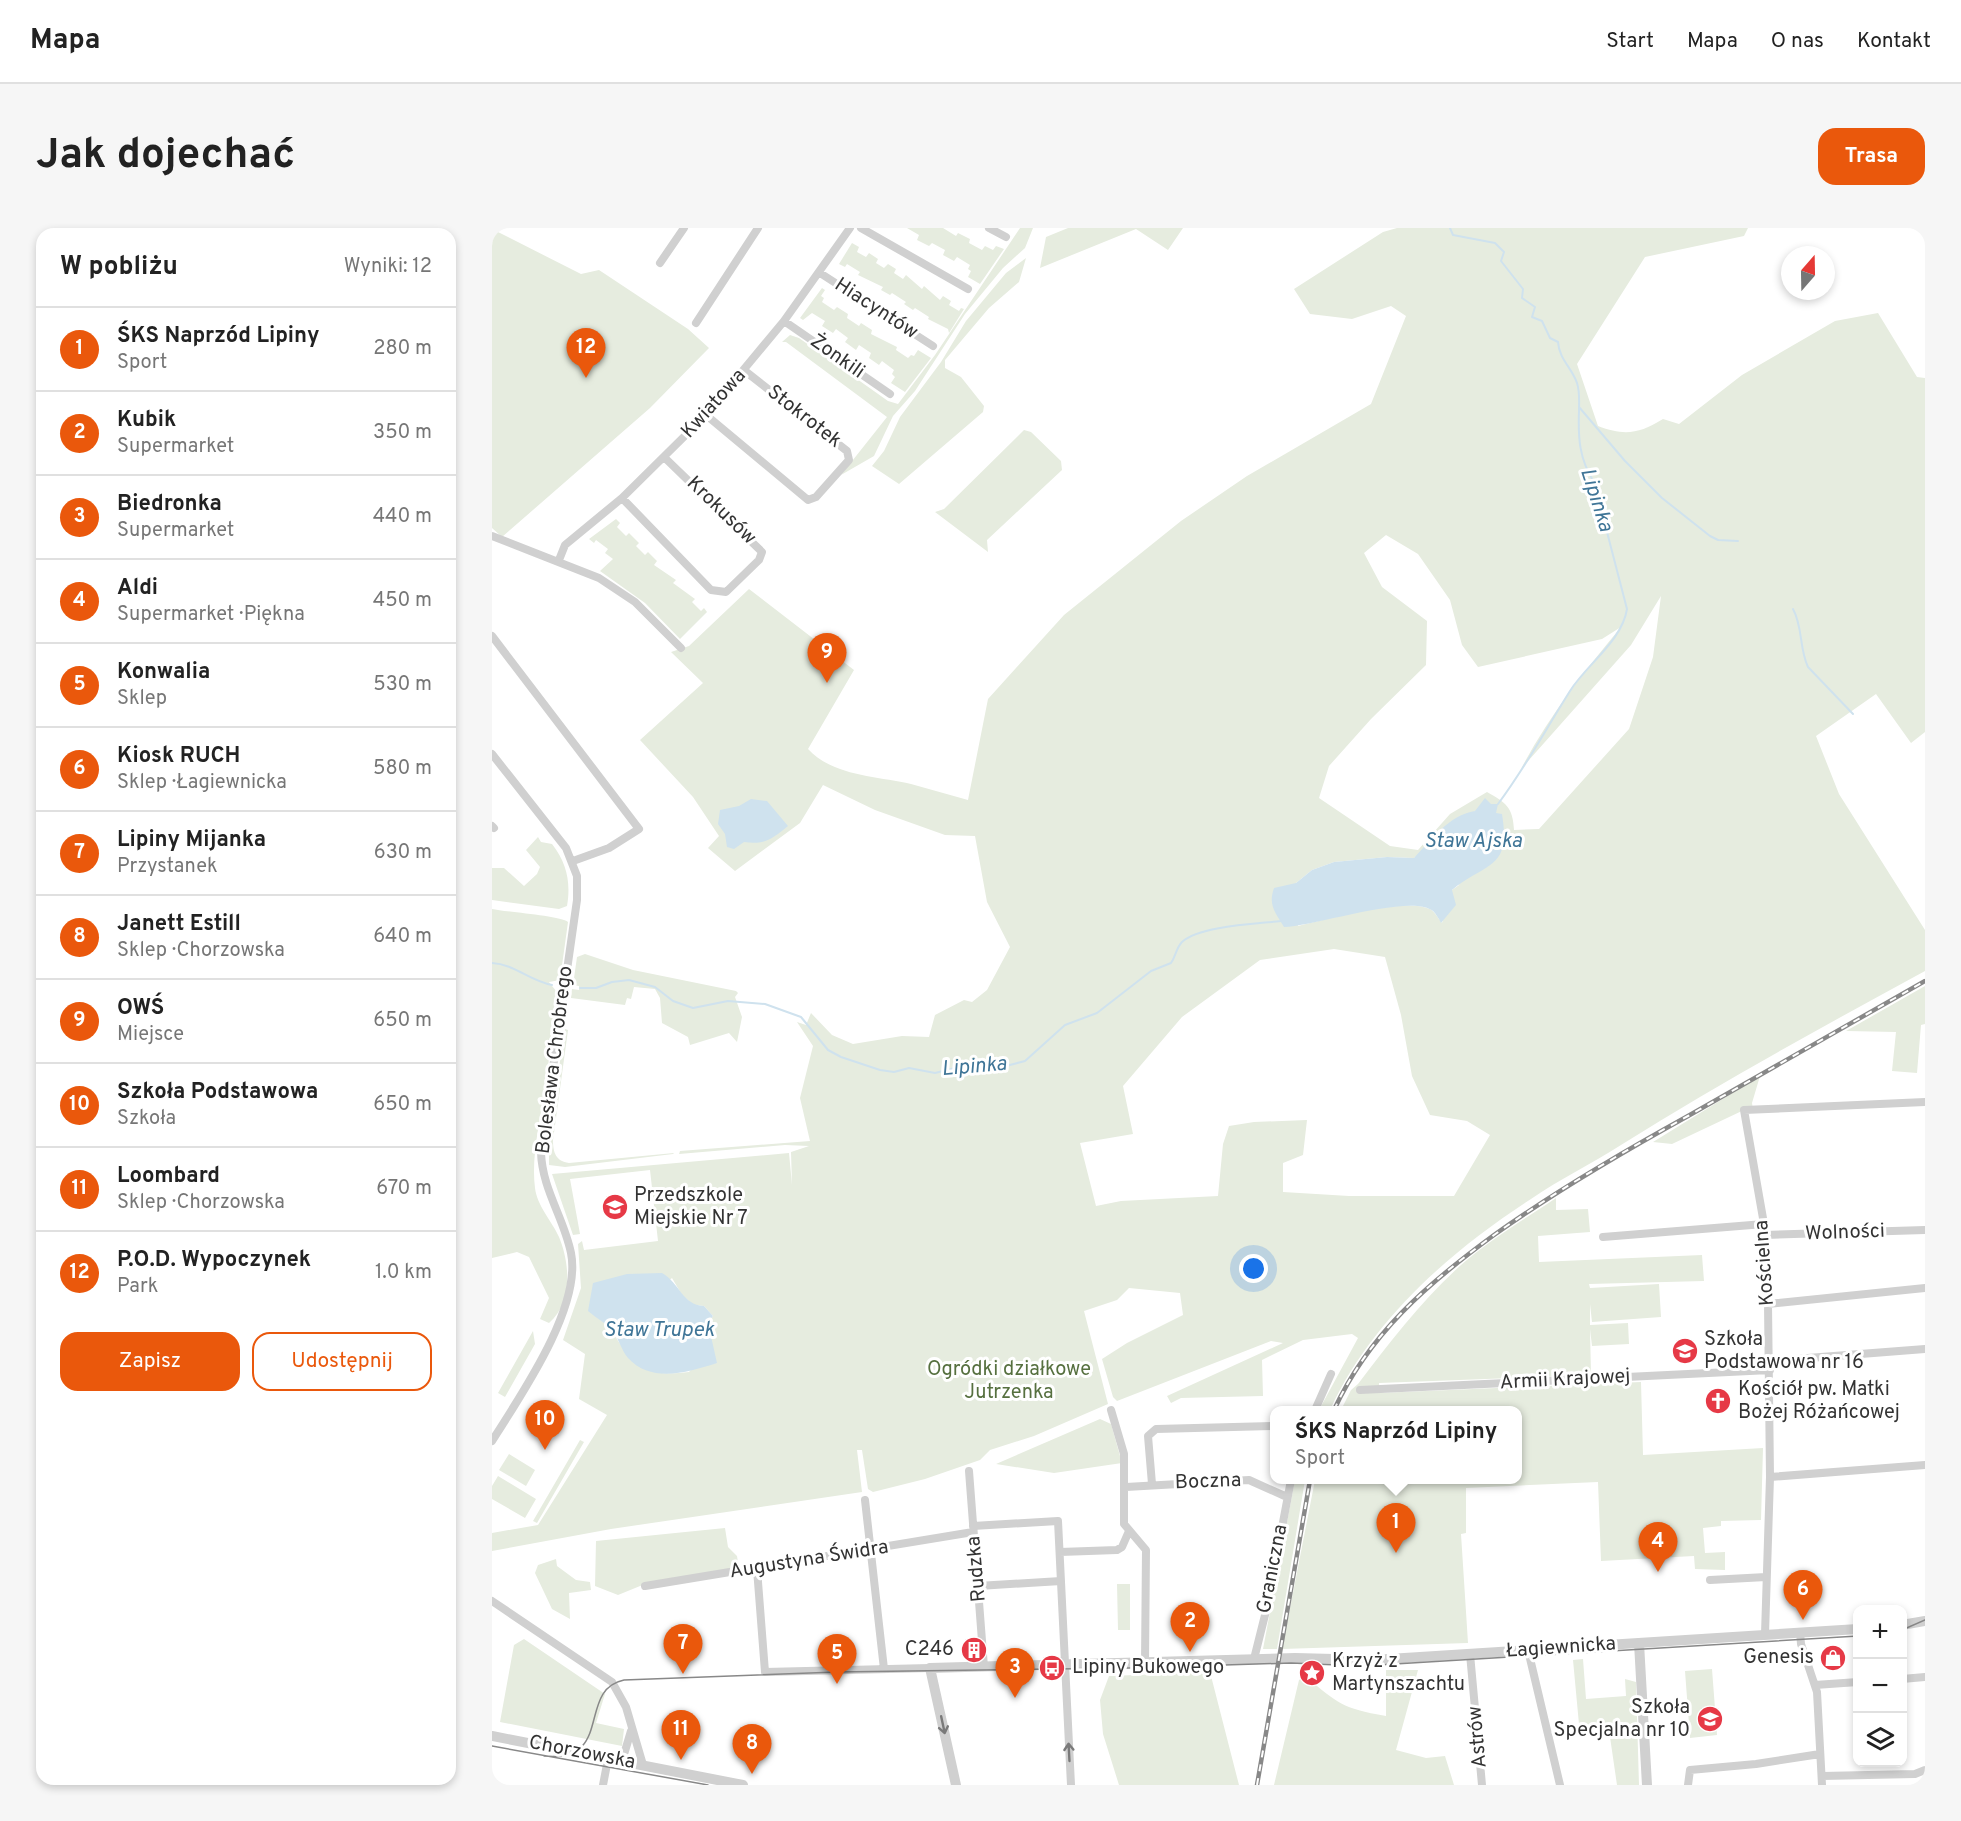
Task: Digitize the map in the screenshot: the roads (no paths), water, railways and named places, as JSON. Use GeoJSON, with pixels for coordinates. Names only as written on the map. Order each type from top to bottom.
{"type":"FeatureCollection","features":[{"type":"Feature","properties":{"kind":"street"},"geometry":{"type":"LineString","coordinates":[[660,263],[684,228]]}},
{"type":"Feature","properties":{"kind":"street"},"geometry":{"type":"LineString","coordinates":[[696,323],[758,228]]}},
{"type":"Feature","properties":{"kind":"street","name":"Kwiatowa"},"geometry":{"type":"LineString","coordinates":[[559,560],[565,545],[622,498],[665,458],[745,371],[820,273],[850,228]]}},
{"type":"Feature","properties":{"kind":"street"},"geometry":{"type":"LineString","coordinates":[[861,228],[968,290]]}},
{"type":"Feature","properties":{"kind":"street"},"geometry":{"type":"LineString","coordinates":[[989,228],[1006,237]]}},
{"type":"Feature","properties":{"kind":"street","name":"Hiacyntów"},"geometry":{"type":"LineString","coordinates":[[820,273],[933,346]]}},
{"type":"Feature","properties":{"kind":"street","name":"Żonkili"},"geometry":{"type":"LineString","coordinates":[[784,321],[890,394]]}},
{"type":"Feature","properties":{"kind":"street","name":"Stokrotek"},"geometry":{"type":"LineString","coordinates":[[706,415],[808,500],[816,497],[849,460],[847,451],[745,371]]}},
{"type":"Feature","properties":{"kind":"street","name":"Krokusów"},"geometry":{"type":"LineString","coordinates":[[622,498],[711,590],[726,592],[759,560],[762,552],[665,458]]}},
{"type":"Feature","properties":{"kind":"street"},"geometry":{"type":"LineString","coordinates":[[493,538],[506,540],[599,578],[635,602],[681,648]]}},
{"type":"Feature","properties":{"kind":"street"},"geometry":{"type":"LineString","coordinates":[[492,636],[639,829],[609,848],[573,861]]}},
{"type":"Feature","properties":{"kind":"street","name":"Bolesława Chrobrego"},"geometry":{"type":"LineString","coordinates":[[492,754],[547,823],[573,861],[577,876],[577,900],[541,1152],[544,1180],[571,1251],[572,1288],[567,1306],[534,1370],[492,1441]]}},
{"type":"Feature","properties":{"kind":"street","name":"Kościelna"},"geometry":{"type":"LineString","coordinates":[[1765,1634],[1770,1477],[1768,1304],[1764,1224],[1744,1110],[1925,1102]]}},
{"type":"Feature","properties":{"kind":"street"},"geometry":{"type":"LineString","coordinates":[[1603,1237],[1764,1224]]}},
{"type":"Feature","properties":{"kind":"street","name":"Wolności"},"geometry":{"type":"LineString","coordinates":[[1765,1235],[1925,1230]]}},
{"type":"Feature","properties":{"kind":"street"},"geometry":{"type":"LineString","coordinates":[[1768,1304],[1925,1288]]}},
{"type":"Feature","properties":{"kind":"street","name":"Armii Krajowej"},"geometry":{"type":"LineString","coordinates":[[1360,1390],[1770,1366],[1925,1349]]}},
{"type":"Feature","properties":{"kind":"street"},"geometry":{"type":"LineString","coordinates":[[1317,1406],[1331,1374]]}},
{"type":"Feature","properties":{"kind":"street"},"geometry":{"type":"LineString","coordinates":[[1111,1410],[1122,1437],[1126,1487],[1124,1524],[1146,1550],[1145,1663]]}},
{"type":"Feature","properties":{"kind":"street"},"geometry":{"type":"LineString","coordinates":[[1152,1485],[1148,1436],[1156,1429],[1270,1426]]}},
{"type":"Feature","properties":{"kind":"street"},"geometry":{"type":"LineString","coordinates":[[1770,1477],[1925,1465]]}},
{"type":"Feature","properties":{"kind":"street","name":"Rudzka"},"geometry":{"type":"LineString","coordinates":[[969,1472],[984,1667]]}},
{"type":"Feature","properties":{"kind":"street","name":"Boczna"},"geometry":{"type":"LineString","coordinates":[[1126,1487],[1249,1480],[1287,1497]]}},
{"type":"Feature","properties":{"kind":"street","name":"Graniczna"},"geometry":{"type":"LineString","coordinates":[[1258,1659],[1290,1484]]}},
{"type":"Feature","properties":{"kind":"street"},"geometry":{"type":"LineString","coordinates":[[866,1500],[884,1669]]}},
{"type":"Feature","properties":{"kind":"street","name":"Augustyna Świdra"},"geometry":{"type":"LineString","coordinates":[[645,1586],[872,1550],[973,1529],[1058,1521],[1060,1552]]}},
{"type":"Feature","properties":{"kind":"street"},"geometry":{"type":"LineString","coordinates":[[1071,1785],[1060,1552],[1117,1550],[1122,1547],[1129,1531]]}},
{"type":"Feature","properties":{"kind":"street"},"geometry":{"type":"LineString","coordinates":[[757,1569],[765,1672],[930,1668],[956,1785]]}},
{"type":"Feature","properties":{"kind":"street"},"geometry":{"type":"LineString","coordinates":[[1710,1580],[1766,1578]]}},
{"type":"Feature","properties":{"kind":"street"},"geometry":{"type":"LineString","coordinates":[[978,1586],[1061,1581]]}},
{"type":"Feature","properties":{"kind":"street"},"geometry":{"type":"LineString","coordinates":[[492,1601],[612,1682],[621,1695],[642,1765]]}},
{"type":"Feature","properties":{"kind":"street"},"geometry":{"type":"LineString","coordinates":[[1907,1624],[1925,1621]]}},
{"type":"Feature","properties":{"kind":"street","name":"Łagiewnicka"},"geometry":{"type":"LineString","coordinates":[[930,1668],[1292,1658],[1372,1660],[1853,1629]]}},
{"type":"Feature","properties":{"kind":"street"},"geometry":{"type":"LineString","coordinates":[[1800,1632],[1801,1644],[1815,1684],[1822,1780],[1916,1774],[1925,1770]]}},
{"type":"Feature","properties":{"kind":"street"},"geometry":{"type":"LineString","coordinates":[[1639,1643],[1647,1785]]}},
{"type":"Feature","properties":{"kind":"street"},"geometry":{"type":"LineString","coordinates":[[1528,1650],[1560,1785]]}},
{"type":"Feature","properties":{"kind":"street","name":"Astrów"},"geometry":{"type":"LineString","coordinates":[[1470,1654],[1482,1785]]}},
{"type":"Feature","properties":{"kind":"street"},"geometry":{"type":"LineString","coordinates":[[1907,1678],[1925,1677]]}},
{"type":"Feature","properties":{"kind":"street"},"geometry":{"type":"LineString","coordinates":[[1815,1684],[1853,1682]]}},
{"type":"Feature","properties":{"kind":"street"},"geometry":{"type":"LineString","coordinates":[[622,1761],[631,1730]]}},
{"type":"Feature","properties":{"kind":"street","name":"Chorzowska"},"geometry":{"type":"LineString","coordinates":[[492,1736],[642,1765],[689,1779],[743,1785]]}},
{"type":"Feature","properties":{"kind":"street"},"geometry":{"type":"LineString","coordinates":[[1688,1785],[1690,1770],[1756,1764],[1820,1754]]}},
{"type":"Feature","properties":{"kind":"street"},"geometry":{"type":"LineString","coordinates":[[603,1785],[608,1759]]}},
{"type":"Feature","properties":{"kind":"water","name":"Staw Ajska"},"geometry":{"type":"Polygon","coordinates":[[[1485,798],[1491,804],[1498,804],[1496,813],[1502,814],[1504,832],[1500,855],[1486,868],[1452,890],[1456,905],[1441,923],[1433,911],[1422,906],[1385,908],[1284,927],[1275,913],[1272,904],[1274,888],[1296,883],[1312,870],[1334,862],[1387,857],[1414,858],[1441,829],[1466,813],[1475,811],[1485,798]]]}},
{"type":"Feature","properties":{"kind":"water"},"geometry":{"type":"Polygon","coordinates":[[[751,799],[767,801],[788,826],[768,840],[757,843],[744,842],[734,849],[727,847],[725,834],[718,824],[720,810],[739,806],[751,799]]]}},
{"type":"Feature","properties":{"kind":"water","name":"Staw Trupek"},"geometry":{"type":"Polygon","coordinates":[[[662,1273],[686,1298],[697,1305],[704,1306],[713,1316],[708,1323],[717,1363],[671,1374],[648,1371],[628,1358],[611,1330],[588,1311],[593,1283],[627,1274],[662,1273]]]}},
{"type":"Feature","properties":{"kind":"waterway","name":"Lipinka"},"geometry":{"type":"LineString","coordinates":[[1450,228],[1453,235],[1495,243],[1504,252],[1501,261],[1523,289],[1522,298],[1535,307],[1532,317],[1542,321],[1550,338],[1558,342],[1561,353],[1575,378],[1579,393],[1580,448],[1585,465],[1594,482],[1627,609],[1618,632],[1570,691],[1498,804]]}},
{"type":"Feature","properties":{"kind":"waterway"},"geometry":{"type":"LineString","coordinates":[[1579,407],[1625,461],[1662,498],[1710,536],[1718,540],[1738,541]]}},
{"type":"Feature","properties":{"kind":"waterway"},"geometry":{"type":"LineString","coordinates":[[1793,609],[1808,667],[1853,714]]}},
{"type":"Feature","properties":{"kind":"waterway","name":"Lipinka"},"geometry":{"type":"LineString","coordinates":[[580,988],[596,988],[612,982],[629,980],[655,987],[673,1001],[693,1008],[728,1001],[765,1004],[801,1017],[828,1050],[841,1057],[880,1070],[894,1072],[909,1068],[935,1073],[963,1066],[1006,1066],[1025,1061],[1065,1025],[1097,1013],[1151,971],[1171,963],[1180,944],[1190,937],[1215,929],[1281,921]]}},
{"type":"Feature","properties":{"kind":"waterway","name":"Lipinka"},"geometry":{"type":"LineString","coordinates":[[492,963],[508,966],[552,985]]}},
{"type":"Feature","properties":{"kind":"tram line"},"geometry":{"type":"LineString","coordinates":[[1907,1628],[1925,1620]]}},
{"type":"Feature","properties":{"kind":"tram line"},"geometry":{"type":"LineString","coordinates":[[544,1756],[566,1755],[580,1748],[588,1738],[601,1697],[610,1686],[624,1680],[837,1672],[1291,1663],[1362,1666],[1853,1636]]}},
{"type":"Feature","properties":{"kind":"tram line"},"geometry":{"type":"LineString","coordinates":[[492,1746],[708,1785]]}},
{"type":"Feature","properties":{"kind":"railway"},"geometry":{"type":"LineString","coordinates":[[1336,1406],[1364,1357],[1382,1334],[1423,1292],[1469,1253],[1541,1203],[1614,1158],[1925,981]]}},
{"type":"Feature","properties":{"kind":"railway"},"geometry":{"type":"LineString","coordinates":[[1257,1785],[1309,1484]]}},
{"type":"Feature","properties":{"kind":"place","name":"P.O.D. Wypoczynek"},"geometry":{"type":"Point","coordinates":[586,378]}},
{"type":"Feature","properties":{"kind":"place","name":"OWŚ"},"geometry":{"type":"Point","coordinates":[827,683]}},
{"type":"Feature","properties":{"kind":"place","name":"Przedszkole Miejskie Nr 7"},"geometry":{"type":"Point","coordinates":[615,1207]}},
{"type":"Feature","properties":{"kind":"place","name":"Szkoła Podstawowa nr 16"},"geometry":{"type":"Point","coordinates":[1685,1351]}},
{"type":"Feature","properties":{"kind":"place","name":"Kościół pw. Matki Bożej Różańcowej"},"geometry":{"type":"Point","coordinates":[1718,1401]}},
{"type":"Feature","properties":{"kind":"place","name":"Szkoła Podstawowa"},"geometry":{"type":"Point","coordinates":[545,1450]}},
{"type":"Feature","properties":{"kind":"place","name":"ŚKS Naprzód Lipiny"},"geometry":{"type":"Point","coordinates":[1396,1553]}},
{"type":"Feature","properties":{"kind":"place","name":"Aldi"},"geometry":{"type":"Point","coordinates":[1658,1572]}},
{"type":"Feature","properties":{"kind":"place","name":"Kiosk RUCH"},"geometry":{"type":"Point","coordinates":[1803,1620]}},
{"type":"Feature","properties":{"kind":"place","name":"C246"},"geometry":{"type":"Point","coordinates":[974,1650]}},
{"type":"Feature","properties":{"kind":"place","name":"Kubik"},"geometry":{"type":"Point","coordinates":[1190,1652]}},
{"type":"Feature","properties":{"kind":"place","name":"Genesis"},"geometry":{"type":"Point","coordinates":[1833,1658]}},
{"type":"Feature","properties":{"kind":"place","name":"Lipiny Bukowego"},"geometry":{"type":"Point","coordinates":[1052,1668]}},
{"type":"Feature","properties":{"kind":"place","name":"Krzyż z Martynszachtu"},"geometry":{"type":"Point","coordinates":[1312,1673]}},
{"type":"Feature","properties":{"kind":"place","name":"Lipiny Mijanka"},"geometry":{"type":"Point","coordinates":[683,1674]}},
{"type":"Feature","properties":{"kind":"place","name":"Konwalia"},"geometry":{"type":"Point","coordinates":[837,1684]}},
{"type":"Feature","properties":{"kind":"place","name":"Biedronka"},"geometry":{"type":"Point","coordinates":[1015,1698]}},
{"type":"Feature","properties":{"kind":"place","name":"Szkoła Specjalna nr 10"},"geometry":{"type":"Point","coordinates":[1710,1719]}},
{"type":"Feature","properties":{"kind":"place","name":"Loombard"},"geometry":{"type":"Point","coordinates":[681,1760]}},
{"type":"Feature","properties":{"kind":"place","name":"Janett Estill"},"geometry":{"type":"Point","coordinates":[752,1774]}},
{"type":"Feature","properties":{"kind":"park label","name":"Ogródki działkowe Jutrzenka"},"geometry":{"type":"Point","coordinates":[1009,1382]}}]}
